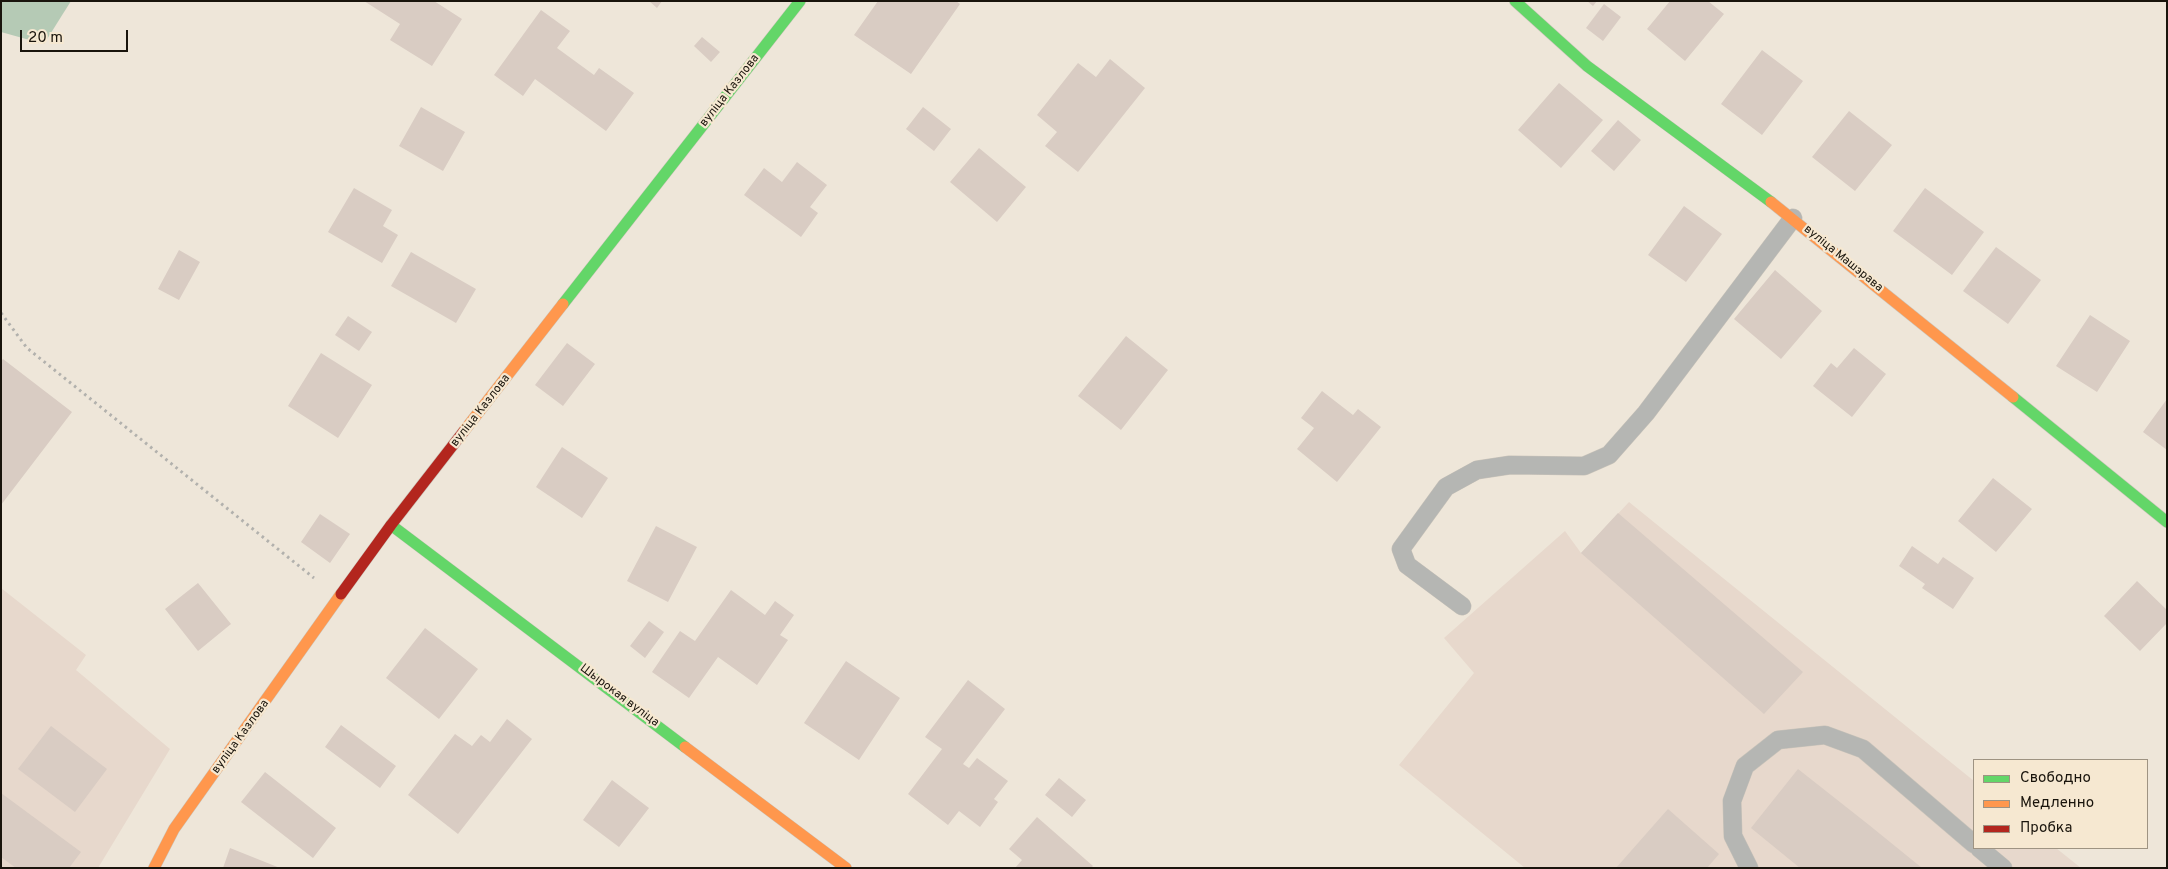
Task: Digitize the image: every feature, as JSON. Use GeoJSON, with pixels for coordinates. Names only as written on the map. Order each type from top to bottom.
{"type":"FeatureCollection","features":[{"type":"Feature","properties":{"kind":"street","name":"вуліца Казлова"},"geometry":{"type":"LineString","coordinates":[[154,868],[174,829],[391,525],[800,1]]}},
{"type":"Feature","properties":{"kind":"street","name":"вуліца Машэрава"},"geometry":{"type":"LineString","coordinates":[[1515,1],[1587,66],[1793,218],[2167,522]]}},
{"type":"Feature","properties":{"kind":"street","name":"Шырокая вуліца"},"geometry":{"type":"LineString","coordinates":[[391,525],[846,868]]}},
{"type":"Feature","properties":{"kind":"lane"},"geometry":{"type":"LineString","coordinates":[[1462,606],[1408,566],[1401,549],[1446,487],[1477,470],[1510,465],[1584,466],[1609,455],[1646,413],[1793,218]]}},
{"type":"Feature","properties":{"kind":"lane"},"geometry":{"type":"LineString","coordinates":[[1749,868],[1733,836],[1732,801],[1745,766],[1778,740],[1825,735],[1863,749],[1973,843]]}},
{"type":"Feature","properties":{"kind":"lane"},"geometry":{"type":"LineString","coordinates":[[1980,849],[2003,868]]}},
{"type":"Feature","properties":{"kind":"path"},"geometry":{"type":"LineString","coordinates":[[1,313],[28,348],[340,599]]}},
{"type":"Feature","properties":{"kind":"shaded area"},"geometry":{"type":"Polygon","coordinates":[[[1629,502],[1973,780],[1973,849],[2057,849],[2081,868],[1525,868],[1399,765],[1474,673],[1444,638],[1565,531],[1581,553],[1629,502]]]}},
{"type":"Feature","properties":{"kind":"shaded area"},"geometry":{"type":"Polygon","coordinates":[[[1,588],[86,655],[76,670],[170,749],[98,868],[1,868],[1,588]]]}},
{"type":"Feature","properties":{"kind":"green space"},"geometry":{"type":"Polygon","coordinates":[[[1,1],[71,1],[44,44],[1,32],[1,1]]]}},
{"type":"Feature","properties":{"kind":"building"},"geometry":{"type":"Polygon","coordinates":[[[364,1],[434,1],[462,19],[432,66],[390,40],[400,24],[364,1]]]}},
{"type":"Feature","properties":{"kind":"building"},"geometry":{"type":"Polygon","coordinates":[[[649,1],[662,1],[657,8],[649,1]]]}},
{"type":"Feature","properties":{"kind":"building"},"geometry":{"type":"Polygon","coordinates":[[[878,1],[956,1],[960,4],[911,74],[854,35],[878,1]]]}},
{"type":"Feature","properties":{"kind":"building"},"geometry":{"type":"Polygon","coordinates":[[[1587,1],[1597,1],[1593,6],[1587,1]]]}},
{"type":"Feature","properties":{"kind":"building"},"geometry":{"type":"Polygon","coordinates":[[[1670,1],[1708,1],[1724,14],[1685,61],[1647,29],[1670,1]]]}},
{"type":"Feature","properties":{"kind":"building"},"geometry":{"type":"Polygon","coordinates":[[[1604,4],[1621,17],[1603,41],[1586,28],[1604,4]]]}},
{"type":"Feature","properties":{"kind":"building"},"geometry":{"type":"Polygon","coordinates":[[[541,10],[570,31],[557,48],[594,75],[599,68],[634,93],[606,131],[535,79],[523,96],[494,75],[541,10]]]}},
{"type":"Feature","properties":{"kind":"building"},"geometry":{"type":"Polygon","coordinates":[[[702,37],[720,52],[711,62],[694,46],[702,37]]]}},
{"type":"Feature","properties":{"kind":"building"},"geometry":{"type":"Polygon","coordinates":[[[1762,50],[1803,81],[1762,135],[1721,104],[1762,50]]]}},
{"type":"Feature","properties":{"kind":"building"},"geometry":{"type":"Polygon","coordinates":[[[1110,59],[1145,88],[1078,172],[1045,146],[1057,132],[1037,115],[1078,63],[1096,77],[1110,59]]]}},
{"type":"Feature","properties":{"kind":"building"},"geometry":{"type":"Polygon","coordinates":[[[1559,83],[1603,120],[1561,168],[1518,130],[1559,83]]]}},
{"type":"Feature","properties":{"kind":"building"},"geometry":{"type":"Polygon","coordinates":[[[421,107],[465,132],[443,171],[399,146],[421,107]]]}},
{"type":"Feature","properties":{"kind":"building"},"geometry":{"type":"Polygon","coordinates":[[[923,107],[951,129],[934,151],[906,129],[923,107]]]}},
{"type":"Feature","properties":{"kind":"building"},"geometry":{"type":"Polygon","coordinates":[[[1849,111],[1892,145],[1855,191],[1812,157],[1849,111]]]}},
{"type":"Feature","properties":{"kind":"building"},"geometry":{"type":"Polygon","coordinates":[[[1618,120],[1641,140],[1614,171],[1591,151],[1618,120]]]}},
{"type":"Feature","properties":{"kind":"building"},"geometry":{"type":"Polygon","coordinates":[[[979,148],[1026,187],[997,222],[950,182],[979,148]]]}},
{"type":"Feature","properties":{"kind":"building"},"geometry":{"type":"Polygon","coordinates":[[[797,162],[827,185],[810,207],[818,213],[801,237],[744,195],[764,168],[782,182],[797,162]]]}},
{"type":"Feature","properties":{"kind":"building"},"geometry":{"type":"Polygon","coordinates":[[[354,188],[392,210],[383,226],[398,235],[382,263],[328,232],[354,188]]]}},
{"type":"Feature","properties":{"kind":"building"},"geometry":{"type":"Polygon","coordinates":[[[1925,188],[1984,232],[1952,275],[1893,231],[1925,188]]]}},
{"type":"Feature","properties":{"kind":"building"},"geometry":{"type":"Polygon","coordinates":[[[1684,206],[1722,234],[1686,282],[1648,255],[1684,206]]]}},
{"type":"Feature","properties":{"kind":"building"},"geometry":{"type":"Polygon","coordinates":[[[1996,247],[2041,280],[2008,324],[1963,291],[1996,247]]]}},
{"type":"Feature","properties":{"kind":"building"},"geometry":{"type":"Polygon","coordinates":[[[179,250],[200,262],[179,300],[158,289],[179,250]]]}},
{"type":"Feature","properties":{"kind":"building"},"geometry":{"type":"Polygon","coordinates":[[[411,252],[476,289],[456,323],[391,286],[411,252]]]}},
{"type":"Feature","properties":{"kind":"building"},"geometry":{"type":"Polygon","coordinates":[[[1775,270],[1822,311],[1781,359],[1734,319],[1775,270]]]}},
{"type":"Feature","properties":{"kind":"building"},"geometry":{"type":"Polygon","coordinates":[[[2090,315],[2130,341],[2097,392],[2056,366],[2090,315]]]}},
{"type":"Feature","properties":{"kind":"building"},"geometry":{"type":"Polygon","coordinates":[[[348,316],[372,332],[359,351],[335,335],[348,316]]]}},
{"type":"Feature","properties":{"kind":"building"},"geometry":{"type":"Polygon","coordinates":[[[1126,336],[1168,370],[1121,430],[1078,396],[1126,336]]]}},
{"type":"Feature","properties":{"kind":"building"},"geometry":{"type":"Polygon","coordinates":[[[567,343],[595,364],[563,406],[535,385],[567,343]]]}},
{"type":"Feature","properties":{"kind":"building"},"geometry":{"type":"Polygon","coordinates":[[[1854,348],[1886,374],[1852,417],[1813,386],[1831,363],[1837,368],[1854,348]]]}},
{"type":"Feature","properties":{"kind":"building"},"geometry":{"type":"Polygon","coordinates":[[[321,353],[372,385],[338,438],[288,406],[321,353]]]}},
{"type":"Feature","properties":{"kind":"building"},"geometry":{"type":"Polygon","coordinates":[[[3,359],[72,412],[1,505],[1,361],[3,359]]]}},
{"type":"Feature","properties":{"kind":"building"},"geometry":{"type":"Polygon","coordinates":[[[1322,391],[1353,415],[1358,409],[1381,427],[1337,482],[1297,449],[1314,428],[1301,418],[1322,391]]]}},
{"type":"Feature","properties":{"kind":"building"},"geometry":{"type":"Polygon","coordinates":[[[2167,399],[2167,450],[2143,432],[2167,399]]]}},
{"type":"Feature","properties":{"kind":"building"},"geometry":{"type":"Polygon","coordinates":[[[562,447],[608,478],[582,518],[536,487],[562,447]]]}},
{"type":"Feature","properties":{"kind":"building"},"geometry":{"type":"Polygon","coordinates":[[[1993,478],[2032,509],[1996,552],[1958,521],[1993,478]]]}},
{"type":"Feature","properties":{"kind":"building"},"geometry":{"type":"Polygon","coordinates":[[[1618,513],[1803,672],[1764,714],[1581,553],[1618,513]]]}},
{"type":"Feature","properties":{"kind":"building"},"geometry":{"type":"Polygon","coordinates":[[[320,514],[350,534],[330,563],[301,542],[320,514]]]}},
{"type":"Feature","properties":{"kind":"building"},"geometry":{"type":"Polygon","coordinates":[[[656,526],[697,547],[668,602],[627,581],[656,526]]]}},
{"type":"Feature","properties":{"kind":"building"},"geometry":{"type":"Polygon","coordinates":[[[1912,546],[1938,564],[1943,557],[1974,578],[1953,609],[1922,588],[1925,584],[1899,566],[1912,546]]]}},
{"type":"Feature","properties":{"kind":"building"},"geometry":{"type":"Polygon","coordinates":[[[2137,581],[2167,610],[2167,623],[2140,651],[2104,616],[2137,581]]]}},
{"type":"Feature","properties":{"kind":"building"},"geometry":{"type":"Polygon","coordinates":[[[198,583],[231,624],[198,651],[165,609],[198,583]]]}},
{"type":"Feature","properties":{"kind":"building"},"geometry":{"type":"Polygon","coordinates":[[[731,590],[765,615],[775,601],[794,615],[780,635],[788,640],[757,685],[718,657],[689,698],[652,672],[680,631],[695,641],[731,590]]]}},
{"type":"Feature","properties":{"kind":"building"},"geometry":{"type":"Polygon","coordinates":[[[649,621],[664,632],[645,658],[630,646],[649,621]]]}},
{"type":"Feature","properties":{"kind":"building"},"geometry":{"type":"Polygon","coordinates":[[[425,628],[478,669],[439,719],[386,678],[425,628]]]}},
{"type":"Feature","properties":{"kind":"building"},"geometry":{"type":"Polygon","coordinates":[[[846,661],[900,698],[859,760],[804,723],[846,661]]]}},
{"type":"Feature","properties":{"kind":"building"},"geometry":{"type":"Polygon","coordinates":[[[968,680],[1005,709],[963,764],[969,768],[977,758],[1008,781],[994,799],[998,802],[980,827],[959,811],[948,825],[908,794],[942,749],[925,737],[968,680]]]}},
{"type":"Feature","properties":{"kind":"building"},"geometry":{"type":"Polygon","coordinates":[[[507,719],[532,739],[458,834],[408,795],[455,734],[472,746],[481,735],[490,742],[507,719]]]}},
{"type":"Feature","properties":{"kind":"building"},"geometry":{"type":"Polygon","coordinates":[[[341,725],[396,766],[380,788],[325,747],[341,725]]]}},
{"type":"Feature","properties":{"kind":"building"},"geometry":{"type":"Polygon","coordinates":[[[51,726],[107,769],[75,812],[18,769],[51,726]]]}},
{"type":"Feature","properties":{"kind":"building"},"geometry":{"type":"Polygon","coordinates":[[[1798,769],[1922,868],[1800,868],[1751,828],[1798,769]]]}},
{"type":"Feature","properties":{"kind":"building"},"geometry":{"type":"Polygon","coordinates":[[[265,772],[336,828],[313,858],[241,802],[265,772]]]}},
{"type":"Feature","properties":{"kind":"building"},"geometry":{"type":"Polygon","coordinates":[[[1059,778],[1086,800],[1072,817],[1045,795],[1059,778]]]}},
{"type":"Feature","properties":{"kind":"building"},"geometry":{"type":"Polygon","coordinates":[[[612,780],[649,808],[619,847],[583,820],[612,780]]]}},
{"type":"Feature","properties":{"kind":"building"},"geometry":{"type":"Polygon","coordinates":[[[1,793],[81,852],[69,868],[16,868],[1,857],[1,793]]]}},
{"type":"Feature","properties":{"kind":"building"},"geometry":{"type":"Polygon","coordinates":[[[1668,809],[1719,854],[1707,868],[1616,868],[1668,809]]]}},
{"type":"Feature","properties":{"kind":"building"},"geometry":{"type":"Polygon","coordinates":[[[1037,817],[1093,866],[1091,868],[1015,868],[1022,860],[1009,849],[1037,817]]]}},
{"type":"Feature","properties":{"kind":"building"},"geometry":{"type":"Polygon","coordinates":[[[230,848],[280,868],[223,868],[230,848]]]}},
{"type":"Feature","properties":{"kind":"traffic: fast"},"geometry":{"type":"LineString","coordinates":[[563,304],[800,1]]}},
{"type":"Feature","properties":{"kind":"traffic: fast"},"geometry":{"type":"LineString","coordinates":[[1515,1],[1587,66],[1771,202]]}},
{"type":"Feature","properties":{"kind":"traffic: fast"},"geometry":{"type":"LineString","coordinates":[[2013,397],[2167,522]]}},
{"type":"Feature","properties":{"kind":"traffic: fast"},"geometry":{"type":"LineString","coordinates":[[391,525],[685,747]]}},
{"type":"Feature","properties":{"kind":"traffic: slow"},"geometry":{"type":"LineString","coordinates":[[1771,202],[2013,397]]}},
{"type":"Feature","properties":{"kind":"traffic: slow"},"geometry":{"type":"LineString","coordinates":[[464,431],[563,304]]}},
{"type":"Feature","properties":{"kind":"traffic: slow"},"geometry":{"type":"LineString","coordinates":[[154,868],[174,829],[341,594]]}},
{"type":"Feature","properties":{"kind":"traffic: slow"},"geometry":{"type":"LineString","coordinates":[[685,747],[846,868]]}},
{"type":"Feature","properties":{"kind":"traffic: jam"},"geometry":{"type":"LineString","coordinates":[[341,594],[391,525],[464,431]]}}]}
